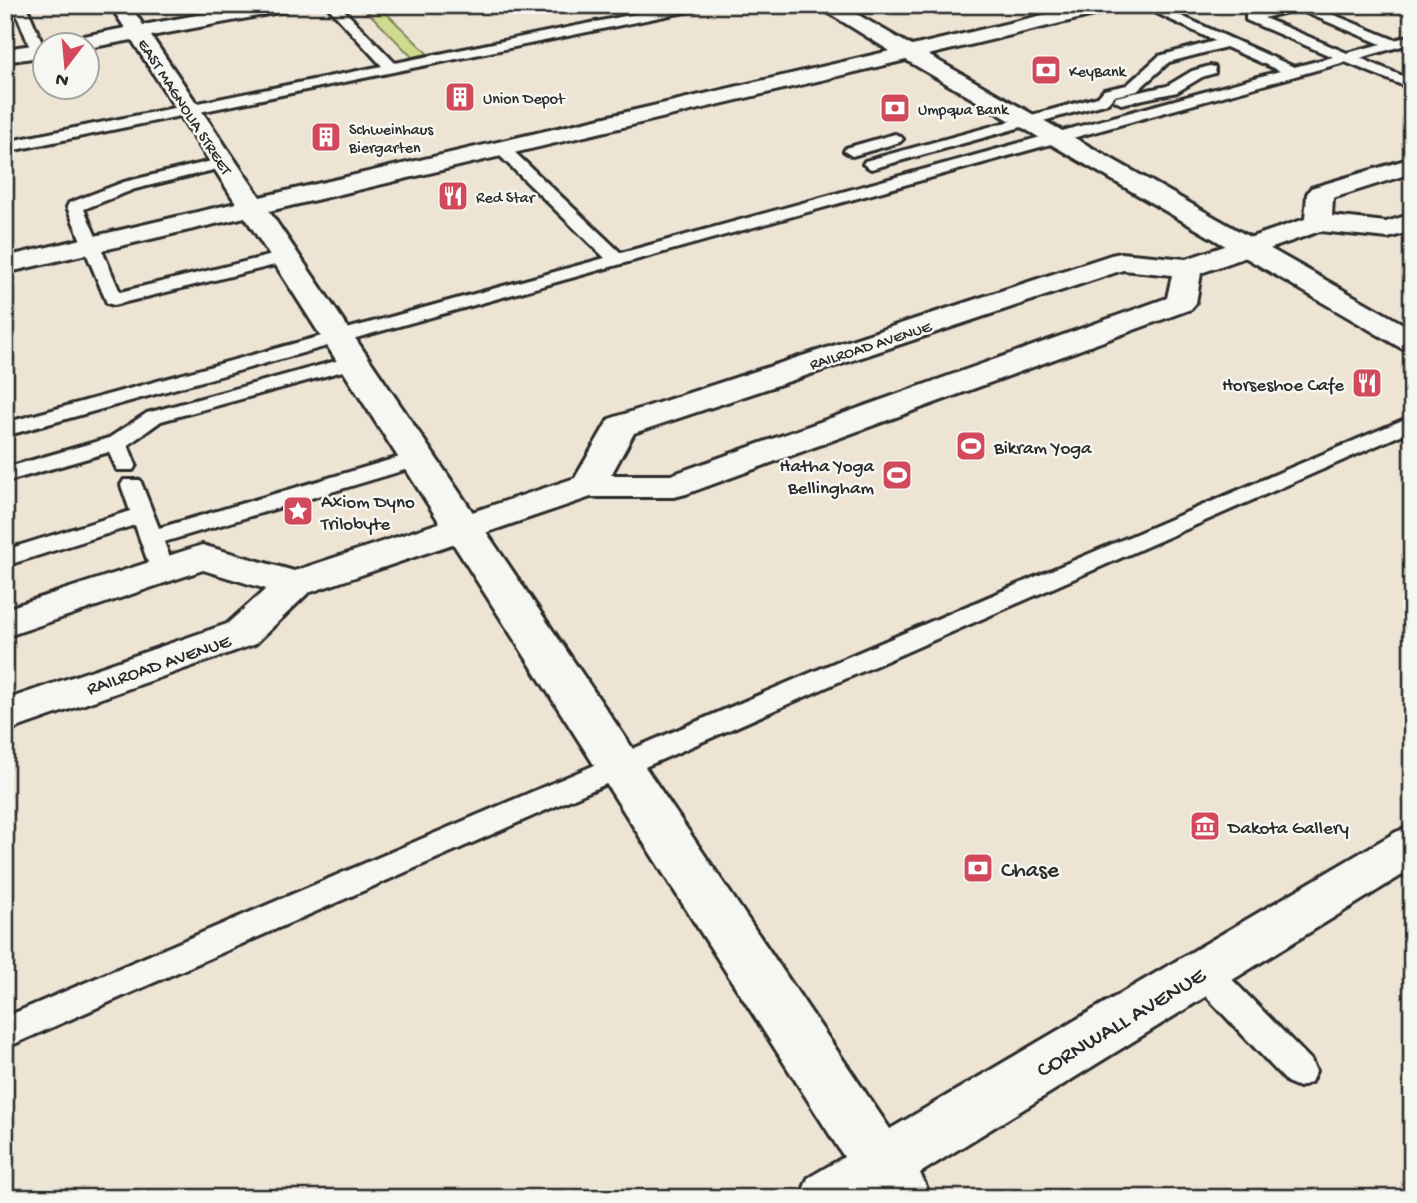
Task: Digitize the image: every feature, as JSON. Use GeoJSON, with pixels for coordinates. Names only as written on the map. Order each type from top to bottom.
{"type":"FeatureCollection","features":[{"type":"Feature","properties":{"kind":"street","name":"EAST MAGNOLIA STREET"},"geometry":{"type":"LineString","coordinates":[[120,5],[893,1181]]}},
{"type":"Feature","properties":{"kind":"street"},"geometry":{"type":"LineString","coordinates":[[102,39],[285,5]]}},
{"type":"Feature","properties":{"kind":"street"},"geometry":{"type":"LineString","coordinates":[[826,5],[909,53],[1005,114],[1057,138],[1412,342]]}},
{"type":"Feature","properties":{"kind":"street"},"geometry":{"type":"LineString","coordinates":[[5,265],[1112,5]]}},
{"type":"Feature","properties":{"kind":"street"},"geometry":{"type":"LineString","coordinates":[[5,56],[32,51]]}},
{"type":"Feature","properties":{"kind":"street"},"geometry":{"type":"LineString","coordinates":[[1318,223],[1320,194],[1412,165]]}},
{"type":"Feature","properties":{"kind":"street","name":"RAILROAD AVENUE"},"geometry":{"type":"LineString","coordinates":[[588,486],[621,426],[1121,261],[1188,268],[1318,223],[1388,230],[1412,222]]}},
{"type":"Feature","properties":{"kind":"street","name":"RAILROAD AVENUE"},"geometry":{"type":"LineString","coordinates":[[5,716],[241,634],[295,584],[588,486],[674,486],[1168,308],[1181,303],[1188,268]]}},
{"type":"Feature","properties":{"kind":"street"},"geometry":{"type":"LineString","coordinates":[[5,623],[156,554],[202,557],[295,584]]}},
{"type":"Feature","properties":{"kind":"street","name":"CORNWALL AVENUE"},"geometry":{"type":"LineString","coordinates":[[828,1198],[893,1181],[1203,971],[1412,845]]}},
{"type":"Feature","properties":{"kind":"lane"},"geometry":{"type":"LineString","coordinates":[[19,5],[33,32]]}},
{"type":"Feature","properties":{"kind":"lane"},"geometry":{"type":"LineString","coordinates":[[332,5],[393,68]]}},
{"type":"Feature","properties":{"kind":"lane"},"geometry":{"type":"LineString","coordinates":[[5,147],[699,5]]}},
{"type":"Feature","properties":{"kind":"lane"},"geometry":{"type":"LineString","coordinates":[[1146,5],[1293,72]]}},
{"type":"Feature","properties":{"kind":"lane"},"geometry":{"type":"LineString","coordinates":[[1252,5],[1270,13]]}},
{"type":"Feature","properties":{"kind":"lane"},"geometry":{"type":"LineString","coordinates":[[1412,51],[1298,5],[1251,18],[1412,85]]}},
{"type":"Feature","properties":{"kind":"lane"},"geometry":{"type":"LineString","coordinates":[[5,475],[117,443],[154,417],[618,260],[1412,39]]}},
{"type":"Feature","properties":{"kind":"lane"},"geometry":{"type":"LineString","coordinates":[[1103,100],[1110,93],[1132,88],[1164,59],[1228,43]]}},
{"type":"Feature","properties":{"kind":"lane"},"geometry":{"type":"LineString","coordinates":[[1241,62],[1261,57]]}},
{"type":"Feature","properties":{"kind":"lane"},"geometry":{"type":"LineString","coordinates":[[870,164],[1005,114],[1103,100],[1121,100],[1172,89],[1197,74],[1210,70]]}},
{"type":"Feature","properties":{"kind":"lane"},"geometry":{"type":"LineString","coordinates":[[852,151],[909,135]]}},
{"type":"Feature","properties":{"kind":"lane"},"geometry":{"type":"LineString","coordinates":[[502,149],[618,260]]}},
{"type":"Feature","properties":{"kind":"lane"},"geometry":{"type":"LineString","coordinates":[[224,163],[142,181],[102,193],[75,207],[114,299],[285,257]]}},
{"type":"Feature","properties":{"kind":"lane"},"geometry":{"type":"LineString","coordinates":[[5,430],[346,350]]}},
{"type":"Feature","properties":{"kind":"lane"},"geometry":{"type":"LineString","coordinates":[[5,1033],[1412,422]]}},
{"type":"Feature","properties":{"kind":"lane"},"geometry":{"type":"LineString","coordinates":[[117,443],[156,554],[417,458]]}},
{"type":"Feature","properties":{"kind":"lane"},"geometry":{"type":"LineString","coordinates":[[5,558],[142,515]]}},
{"type":"Feature","properties":{"kind":"lane"},"geometry":{"type":"LineString","coordinates":[[1203,971],[1299,1072]]}},
{"type":"Feature","properties":{"kind":"green space"},"geometry":{"type":"Polygon","coordinates":[[[361,5],[378,5],[428,54],[412,57],[361,5]]]}},
{"type":"Feature","properties":{"kind":"place","name":"KeyBank"},"geometry":{"type":"Point","coordinates":[1046,70]}},
{"type":"Feature","properties":{"kind":"place","name":"Union Depot"},"geometry":{"type":"Point","coordinates":[460,97]}},
{"type":"Feature","properties":{"kind":"place","name":"Umpqua Bank"},"geometry":{"type":"Point","coordinates":[895,108]}},
{"type":"Feature","properties":{"kind":"place","name":"Schweinhaus Biergarten"},"geometry":{"type":"Point","coordinates":[326,137]}},
{"type":"Feature","properties":{"kind":"place","name":"Red Star"},"geometry":{"type":"Point","coordinates":[453,196]}},
{"type":"Feature","properties":{"kind":"place","name":"Horseshoe Cafe"},"geometry":{"type":"Point","coordinates":[1367,383]}},
{"type":"Feature","properties":{"kind":"place","name":"Bikram Yoga"},"geometry":{"type":"Point","coordinates":[971,446]}},
{"type":"Feature","properties":{"kind":"place","name":"Hatha Yoga Bellingham"},"geometry":{"type":"Point","coordinates":[897,475]}},
{"type":"Feature","properties":{"kind":"place","name":"Axiom Dyno Trilobyte"},"geometry":{"type":"Point","coordinates":[298,511]}},
{"type":"Feature","properties":{"kind":"place","name":"Dakota Gallery"},"geometry":{"type":"Point","coordinates":[1205,826]}},
{"type":"Feature","properties":{"kind":"place","name":"Chase"},"geometry":{"type":"Point","coordinates":[978,868]}}]}
